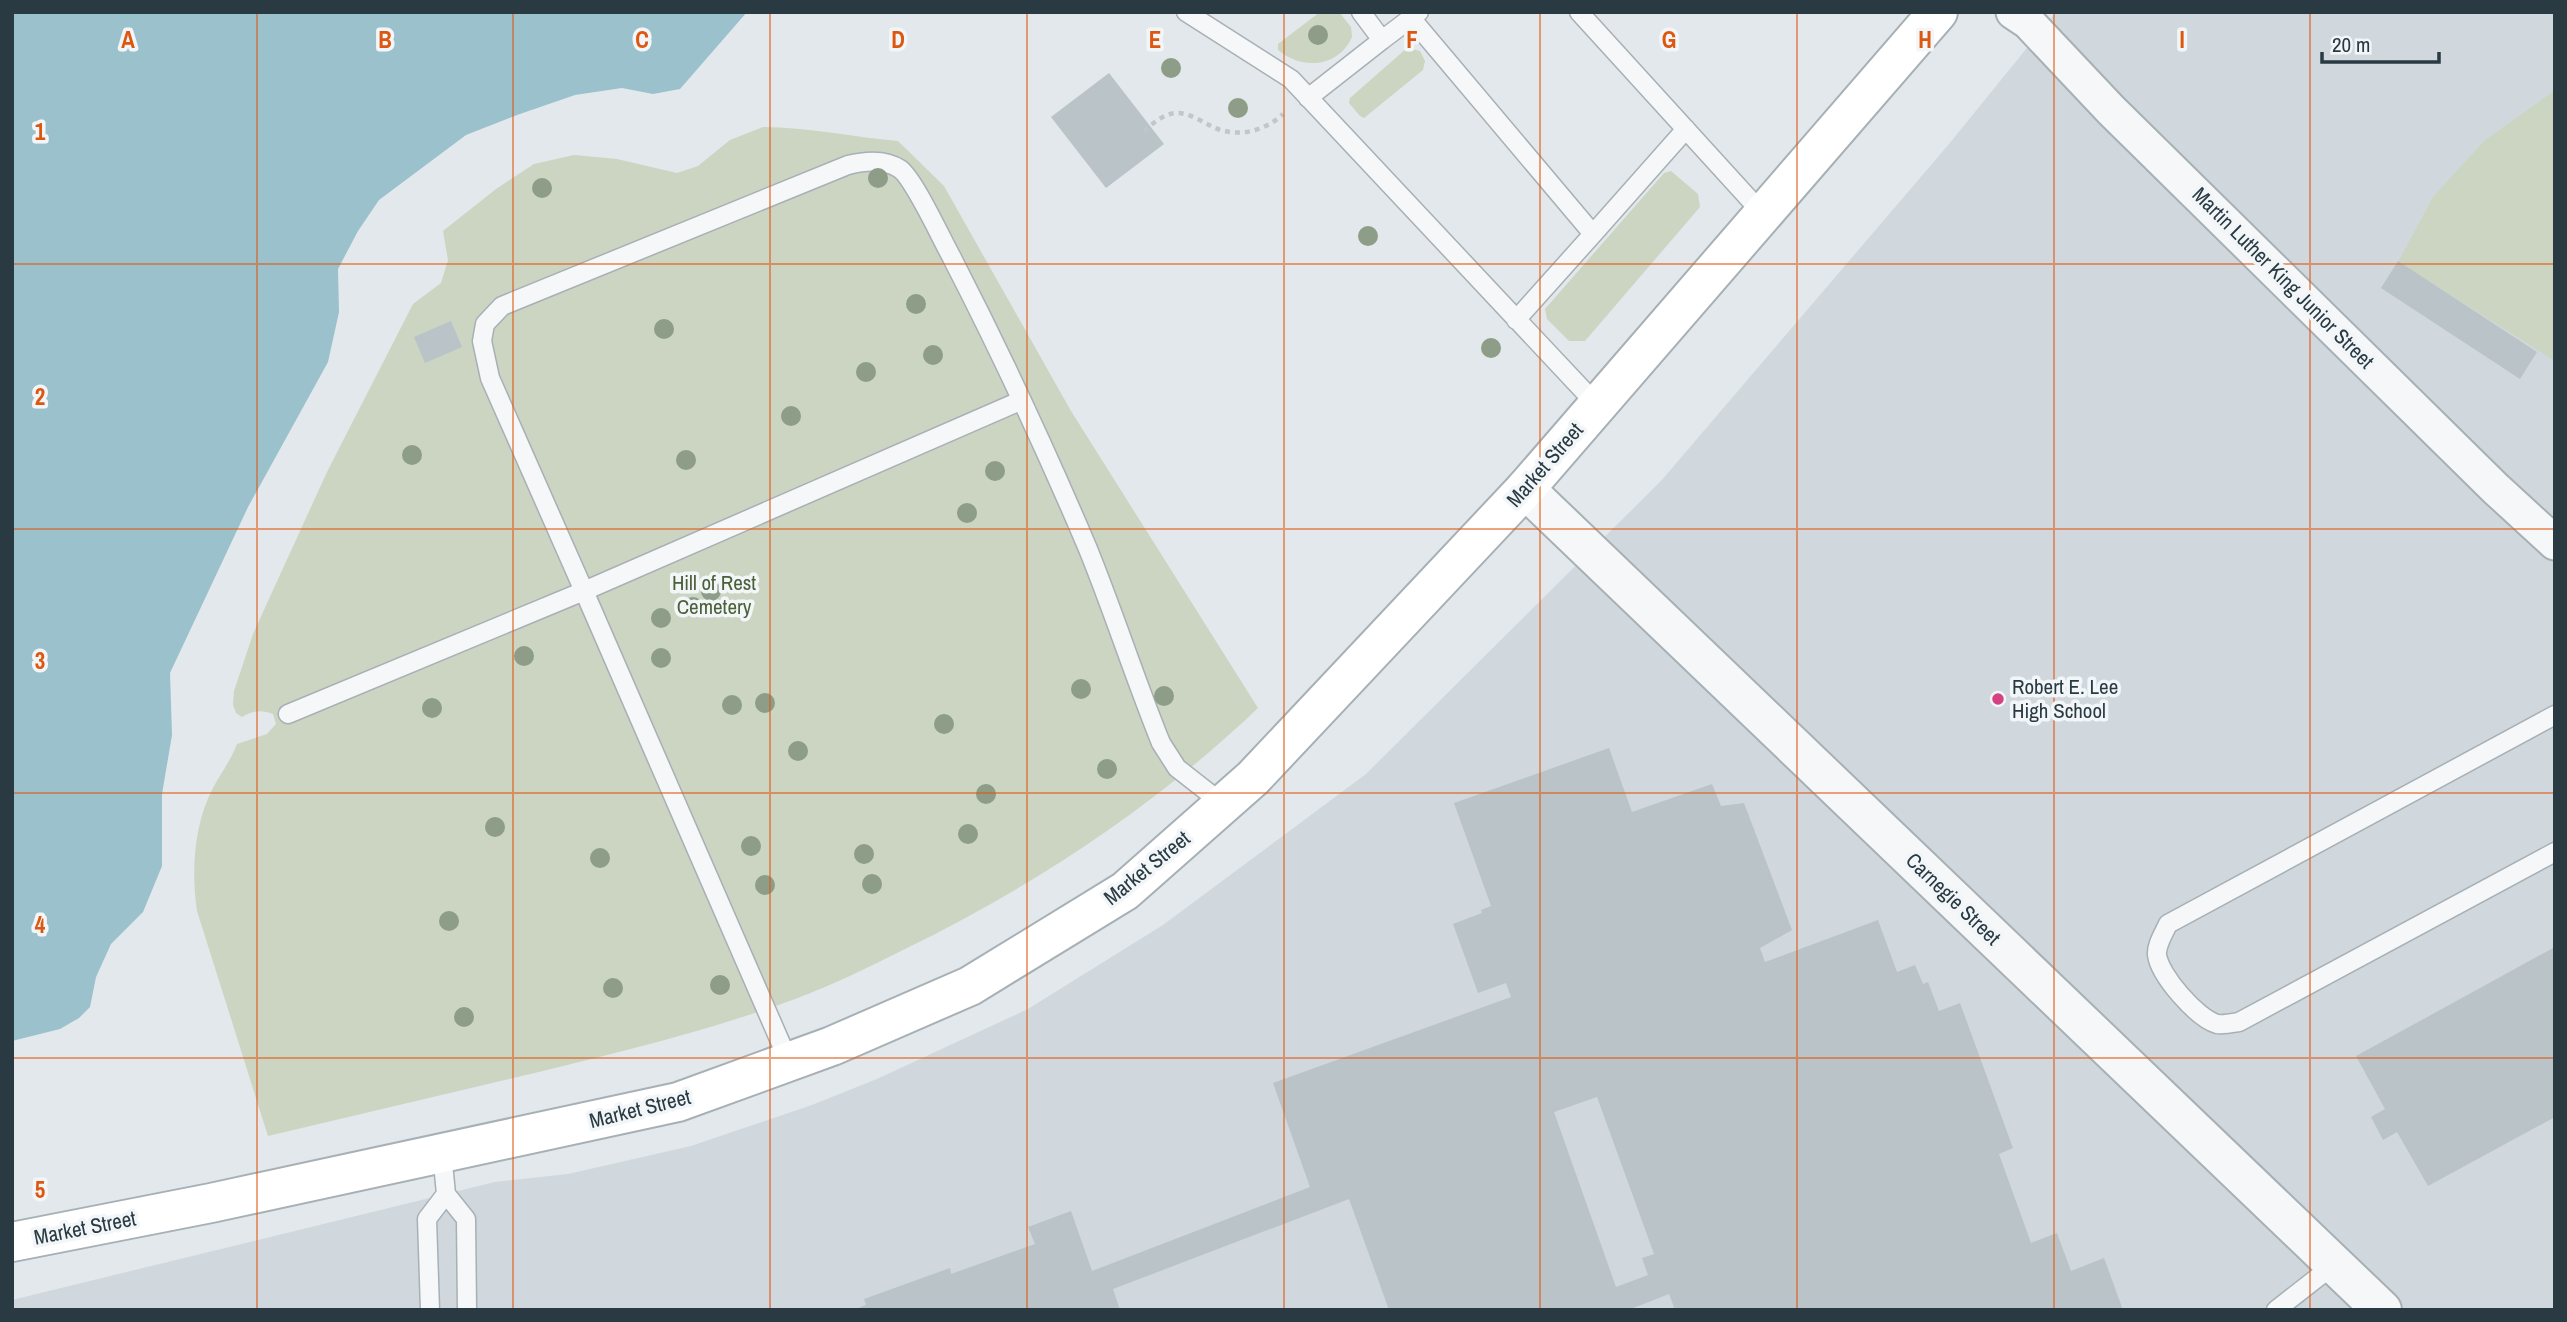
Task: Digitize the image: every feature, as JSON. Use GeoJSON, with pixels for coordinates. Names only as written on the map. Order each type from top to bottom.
{"type":"FeatureCollection","features":[{"type":"Feature","properties":{"kind":"main road","name":"Market Street"},"geometry":{"type":"LineString","coordinates":[[12,1242],[678,1102],[832,1046],[970,986],[1125,891],[1253,778],[1525,489],[1938,12]]}},
{"type":"Feature","properties":{"kind":"street","name":"Martin Luther King Junior Street"},"geometry":{"type":"LineString","coordinates":[[2013,12],[2028,22],[2112,110],[2555,543]]}},
{"type":"Feature","properties":{"kind":"street","name":"Carnegie Street"},"geometry":{"type":"LineString","coordinates":[[1525,489],[2382,1310]]}},
{"type":"Feature","properties":{"kind":"lane"},"geometry":{"type":"LineString","coordinates":[[1186,12],[1291,79],[1597,405]]}},
{"type":"Feature","properties":{"kind":"lane"},"geometry":{"type":"LineString","coordinates":[[1361,12],[1382,40]]}},
{"type":"Feature","properties":{"kind":"lane"},"geometry":{"type":"LineString","coordinates":[[1579,12],[1763,214]]}},
{"type":"Feature","properties":{"kind":"lane"},"geometry":{"type":"LineString","coordinates":[[1306,96],[1415,15],[1593,234]]}},
{"type":"Feature","properties":{"kind":"lane"},"geometry":{"type":"LineString","coordinates":[[1516,320],[1686,129]]}},
{"type":"Feature","properties":{"kind":"lane"},"geometry":{"type":"LineString","coordinates":[[789,1062],[490,378],[482,341],[485,324],[502,306],[831,171],[864,161],[878,162],[901,170],[932,219],[970,292],[1088,550],[1161,743],[1177,768],[1223,804]]}},
{"type":"Feature","properties":{"kind":"lane"},"geometry":{"type":"LineString","coordinates":[[288,714],[584,592],[1020,401]]}},
{"type":"Feature","properties":{"kind":"lane"},"geometry":{"type":"LineString","coordinates":[[2555,715],[2168,924],[2157,952],[2162,971],[2171,985],[2195,1010],[2217,1024],[2239,1022],[2555,852]]}},
{"type":"Feature","properties":{"kind":"lane"},"geometry":{"type":"LineString","coordinates":[[442,1153],[446,1194],[466,1220],[467,1310]]}},
{"type":"Feature","properties":{"kind":"lane"},"geometry":{"type":"LineString","coordinates":[[430,1310],[427,1219],[446,1194]]}},
{"type":"Feature","properties":{"kind":"lane"},"geometry":{"type":"LineString","coordinates":[[2276,1310],[2334,1264]]}},
{"type":"Feature","properties":{"kind":"path"},"geometry":{"type":"LineString","coordinates":[[1144,131],[1160,118],[1176,113],[1233,133],[1254,131],[1277,120],[1306,96]]}},
{"type":"Feature","properties":{"kind":"shaded area","name":"Robert E. Lee High School"},"geometry":{"type":"Polygon","coordinates":[[[2056,12],[2555,12],[2555,1310],[12,1310],[12,1300],[495,1182],[568,1174],[691,1146],[812,1105],[877,1079],[1028,1009],[1163,925],[1366,774],[1661,481],[1949,144],[2056,12]]]}},
{"type":"Feature","properties":{"kind":"green space"},"geometry":{"type":"Polygon","coordinates":[[[1320,12],[1339,12],[1351,27],[1352,37],[1338,55],[1319,63],[1308,63],[1298,61],[1278,50],[1278,44],[1320,12]]]}},
{"type":"Feature","properties":{"kind":"green space"},"geometry":{"type":"Polygon","coordinates":[[[1407,48],[1420,51],[1425,61],[1423,70],[1364,118],[1360,116],[1349,103],[1350,98],[1407,48]]]}},
{"type":"Feature","properties":{"kind":"green space"},"geometry":{"type":"Polygon","coordinates":[[[2555,90],[2555,361],[2398,262],[2433,197],[2484,141],[2555,90]]]}},
{"type":"Feature","properties":{"kind":"green space","name":"Hill of Rest Cemetery"},"geometry":{"type":"Polygon","coordinates":[[[763,127],[898,141],[944,186],[1071,411],[1258,708],[1177,779],[1091,842],[1046,871],[953,925],[823,988],[725,1023],[653,1043],[268,1136],[197,911],[194,864],[198,832],[213,788],[237,744],[267,734],[276,724],[273,714],[257,711],[242,717],[236,713],[233,705],[234,691],[253,634],[327,472],[413,304],[441,283],[448,260],[443,231],[496,189],[534,164],[574,155],[617,159],[677,173],[698,166],[730,140],[763,127]]]}},
{"type":"Feature","properties":{"kind":"green space"},"geometry":{"type":"Polygon","coordinates":[[[1671,171],[1698,194],[1700,207],[1585,341],[1569,341],[1547,319],[1545,309],[1664,173],[1671,171]]]}},
{"type":"Feature","properties":{"kind":"water"},"geometry":{"type":"Polygon","coordinates":[[[12,12],[747,12],[680,89],[653,94],[622,88],[575,95],[517,115],[466,135],[379,200],[358,231],[338,269],[339,312],[328,362],[248,507],[170,673],[172,735],[162,794],[162,866],[143,912],[111,944],[96,977],[90,1007],[79,1018],[60,1029],[12,1041],[12,12]]]}},
{"type":"Feature","properties":{"kind":"building"},"geometry":{"type":"Polygon","coordinates":[[[1109,73],[1164,144],[1106,188],[1051,117],[1109,73]]]}},
{"type":"Feature","properties":{"kind":"building"},"geometry":{"type":"Polygon","coordinates":[[[2398,261],[2537,352],[2520,379],[2381,288],[2398,261]]]}},
{"type":"Feature","properties":{"kind":"building"},"geometry":{"type":"Polygon","coordinates":[[[451,321],[462,347],[425,363],[414,337],[451,321]]]}},
{"type":"Feature","properties":{"kind":"building"},"geometry":{"type":"Polygon","coordinates":[[[1609,748],[1632,812],[1712,784],[1721,806],[1744,803],[1792,930],[1760,948],[1765,962],[1878,920],[1897,972],[1915,965],[1923,984],[1928,982],[1939,1011],[1960,1003],[2013,1148],[1999,1154],[2031,1243],[2057,1233],[2071,1271],[2104,1258],[2123,1310],[1675,1310],[1669,1294],[1628,1310],[1389,1310],[1349,1199],[1113,1289],[1120,1310],[853,1310],[866,1305],[864,1299],[950,1268],[951,1274],[1035,1244],[1028,1227],[1071,1211],[1092,1271],[1310,1187],[1273,1083],[1511,997],[1506,983],[1478,993],[1453,924],[1482,913],[1481,910],[1491,906],[1454,803],[1609,748]],[[1597,1097],[1554,1112],[1616,1287],[1648,1275],[1642,1258],[1654,1254],[1597,1097]]]}},
{"type":"Feature","properties":{"kind":"building"},"geometry":{"type":"Polygon","coordinates":[[[2555,947],[2555,1117],[2428,1186],[2397,1132],[2383,1140],[2371,1117],[2385,1109],[2356,1056],[2555,947]]]}},
{"type":"Feature","properties":{"kind":"place","name":"Robert E. Lee High School"},"geometry":{"type":"Point","coordinates":[1998,699]}}]}
